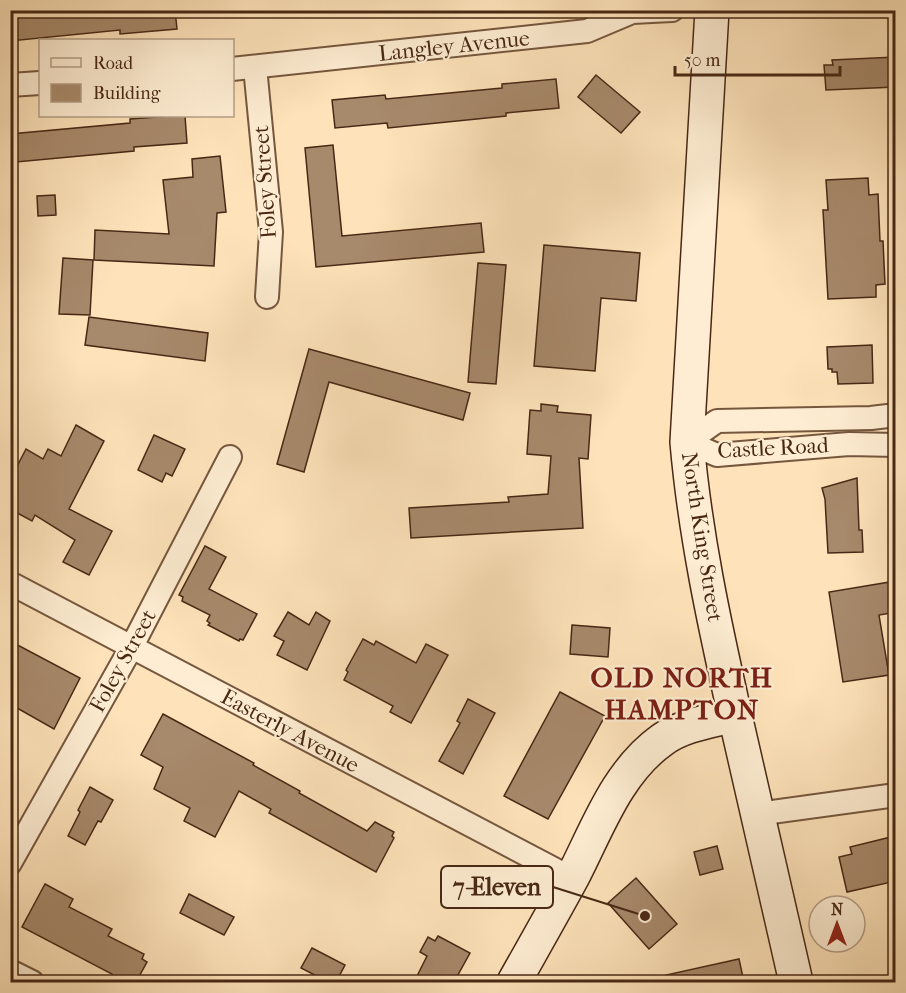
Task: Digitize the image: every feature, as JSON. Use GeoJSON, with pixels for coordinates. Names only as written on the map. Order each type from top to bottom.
{"type":"FeatureCollection","features":[{"type":"Feature","properties":{"kind":"main road","name":"North King Street"},"geometry":{"type":"LineString","coordinates":[[712,10],[687,442],[696,531],[796,982]]}},
{"type":"Feature","properties":{"kind":"main road"},"geometry":{"type":"LineString","coordinates":[[514,982],[628,773],[646,754],[680,730],[735,715]]}},
{"type":"Feature","properties":{"kind":"street","name":"Langley Avenue"},"geometry":{"type":"LineString","coordinates":[[234,69],[587,31],[632,12],[672,10]]}},
{"type":"Feature","properties":{"kind":"street","name":"Foley Street"},"geometry":{"type":"LineString","coordinates":[[255,67],[271,232],[267,297]]}},
{"type":"Feature","properties":{"kind":"street"},"geometry":{"type":"LineString","coordinates":[[10,85],[39,83]]}},
{"type":"Feature","properties":{"kind":"street","name":"Castle Road"},"geometry":{"type":"LineString","coordinates":[[687,442],[717,421],[871,418],[896,415]]}},
{"type":"Feature","properties":{"kind":"street","name":"Castle Road"},"geometry":{"type":"LineString","coordinates":[[687,442],[717,455],[849,444],[896,445]]}},
{"type":"Feature","properties":{"kind":"street","name":"Foley Street"},"geometry":{"type":"LineString","coordinates":[[10,862],[131,648],[230,457]]}},
{"type":"Feature","properties":{"kind":"street","name":"Easterly Avenue"},"geometry":{"type":"LineString","coordinates":[[10,583],[571,878]]}},
{"type":"Feature","properties":{"kind":"street"},"geometry":{"type":"LineString","coordinates":[[758,814],[896,795]]}},
{"type":"Feature","properties":{"kind":"street"},"geometry":{"type":"LineString","coordinates":[[10,971],[32,982]]}},
{"type":"Feature","properties":{"kind":"building"},"geometry":{"type":"Polygon","coordinates":[[[175,10],[177,29],[120,34],[120,30],[10,41],[10,12],[175,10]]]}},
{"type":"Feature","properties":{"kind":"building"},"geometry":{"type":"Polygon","coordinates":[[[896,57],[896,87],[826,90],[824,65],[833,65],[832,60],[896,57]]]}},
{"type":"Feature","properties":{"kind":"building"},"geometry":{"type":"Polygon","coordinates":[[[596,75],[640,112],[621,133],[578,97],[596,75]]]}},
{"type":"Feature","properties":{"kind":"building"},"geometry":{"type":"Polygon","coordinates":[[[556,79],[559,108],[388,128],[387,123],[335,128],[332,100],[385,95],[386,99],[502,88],[502,84],[556,79]]]}},
{"type":"Feature","properties":{"kind":"building"},"geometry":{"type":"Polygon","coordinates":[[[185,117],[187,143],[134,147],[134,151],[16,162],[16,159],[10,160],[10,134],[130,123],[130,119],[185,117]]]}},
{"type":"Feature","properties":{"kind":"building"},"geometry":{"type":"Polygon","coordinates":[[[333,145],[342,236],[481,223],[484,252],[316,267],[305,148],[333,145]]]}},
{"type":"Feature","properties":{"kind":"building"},"geometry":{"type":"Polygon","coordinates":[[[220,156],[226,212],[217,213],[214,266],[94,260],[95,230],[169,234],[163,180],[193,177],[192,159],[220,156]]]}},
{"type":"Feature","properties":{"kind":"building"},"geometry":{"type":"Polygon","coordinates":[[[868,178],[869,195],[878,194],[885,284],[876,285],[876,297],[828,299],[823,210],[828,210],[826,180],[868,178]]]}},
{"type":"Feature","properties":{"kind":"building"},"geometry":{"type":"Polygon","coordinates":[[[55,195],[56,215],[38,216],[37,196],[55,195]]]}},
{"type":"Feature","properties":{"kind":"building"},"geometry":{"type":"Polygon","coordinates":[[[544,245],[640,253],[636,301],[601,298],[595,371],[534,366],[544,245]]]}},
{"type":"Feature","properties":{"kind":"building"},"geometry":{"type":"Polygon","coordinates":[[[63,258],[93,260],[90,315],[59,314],[63,258]]]}},
{"type":"Feature","properties":{"kind":"building"},"geometry":{"type":"Polygon","coordinates":[[[478,263],[506,265],[496,384],[468,382],[478,263]]]}},
{"type":"Feature","properties":{"kind":"building"},"geometry":{"type":"Polygon","coordinates":[[[89,317],[208,333],[205,361],[85,345],[89,317]]]}},
{"type":"Feature","properties":{"kind":"building"},"geometry":{"type":"Polygon","coordinates":[[[872,345],[873,383],[838,384],[837,372],[828,369],[827,347],[872,345]]]}},
{"type":"Feature","properties":{"kind":"building"},"geometry":{"type":"Polygon","coordinates":[[[309,349],[470,393],[463,420],[329,382],[304,472],[277,464],[309,349]]]}},
{"type":"Feature","properties":{"kind":"building"},"geometry":{"type":"Polygon","coordinates":[[[541,404],[558,406],[557,412],[591,415],[588,459],[579,458],[583,528],[411,538],[409,508],[509,502],[508,497],[548,494],[551,456],[527,454],[530,410],[541,411],[541,404]]]}},
{"type":"Feature","properties":{"kind":"building"},"geometry":{"type":"Polygon","coordinates":[[[76,425],[104,441],[69,509],[112,531],[89,575],[63,562],[75,540],[35,515],[32,521],[10,509],[10,480],[26,449],[43,459],[48,449],[61,456],[76,425]]]}},
{"type":"Feature","properties":{"kind":"building"},"geometry":{"type":"Polygon","coordinates":[[[154,435],[185,449],[172,476],[166,473],[162,482],[138,470],[154,435]]]}},
{"type":"Feature","properties":{"kind":"building"},"geometry":{"type":"Polygon","coordinates":[[[857,478],[859,530],[862,530],[863,552],[828,553],[825,499],[822,488],[857,478]]]}},
{"type":"Feature","properties":{"kind":"building"},"geometry":{"type":"Polygon","coordinates":[[[205,546],[226,557],[209,589],[257,614],[243,640],[239,641],[208,625],[210,615],[182,601],[183,597],[179,595],[205,546]]]}},
{"type":"Feature","properties":{"kind":"building"},"geometry":{"type":"Polygon","coordinates":[[[896,581],[896,612],[879,615],[889,675],[843,682],[829,592],[896,581]]]}},
{"type":"Feature","properties":{"kind":"building"},"geometry":{"type":"Polygon","coordinates":[[[288,612],[309,625],[316,612],[330,621],[307,670],[277,655],[284,641],[274,636],[288,612]]]}},
{"type":"Feature","properties":{"kind":"building"},"geometry":{"type":"Polygon","coordinates":[[[572,625],[610,628],[608,657],[570,654],[572,625]]]}},
{"type":"Feature","properties":{"kind":"building"},"geometry":{"type":"Polygon","coordinates":[[[363,639],[374,645],[376,641],[416,663],[426,644],[448,655],[411,723],[390,712],[393,706],[344,680],[348,672],[346,670],[363,639]]]}},
{"type":"Feature","properties":{"kind":"building"},"geometry":{"type":"Polygon","coordinates":[[[10,641],[80,678],[54,729],[10,704],[10,641]]]}},
{"type":"Feature","properties":{"kind":"building"},"geometry":{"type":"Polygon","coordinates":[[[560,692],[605,716],[548,819],[504,796],[560,692]]]}},
{"type":"Feature","properties":{"kind":"building"},"geometry":{"type":"Polygon","coordinates":[[[468,699],[495,713],[463,774],[439,761],[460,723],[457,721],[468,699]]]}},
{"type":"Feature","properties":{"kind":"building"},"geometry":{"type":"Polygon","coordinates":[[[163,714],[254,763],[253,765],[300,791],[299,793],[367,831],[375,822],[394,832],[392,836],[394,838],[376,872],[269,813],[271,809],[239,791],[215,837],[184,821],[190,808],[154,789],[163,767],[141,755],[163,714]]]}},
{"type":"Feature","properties":{"kind":"building"},"geometry":{"type":"Polygon","coordinates":[[[90,787],[113,800],[85,845],[68,836],[90,787]]]}},
{"type":"Feature","properties":{"kind":"building"},"geometry":{"type":"Polygon","coordinates":[[[891,837],[893,845],[896,844],[896,881],[847,892],[839,857],[852,854],[850,847],[891,837]]]}},
{"type":"Feature","properties":{"kind":"building"},"geometry":{"type":"Polygon","coordinates":[[[717,846],[723,869],[700,875],[694,852],[717,846]]]}},
{"type":"Feature","properties":{"kind":"building"},"geometry":{"type":"Polygon","coordinates":[[[636,878],[677,924],[649,949],[608,903],[636,878]]]}},
{"type":"Feature","properties":{"kind":"building"},"geometry":{"type":"Polygon","coordinates":[[[45,884],[73,899],[69,907],[112,929],[108,936],[144,954],[142,959],[147,962],[136,982],[111,982],[114,977],[112,974],[22,927],[45,884]]]}},
{"type":"Feature","properties":{"kind":"building"},"geometry":{"type":"Polygon","coordinates":[[[189,894],[234,917],[224,935],[180,913],[189,894]]]}},
{"type":"Feature","properties":{"kind":"building"},"geometry":{"type":"Polygon","coordinates":[[[438,936],[470,953],[454,982],[426,982],[416,978],[427,956],[420,952],[428,937],[435,941],[438,936]]]}},
{"type":"Feature","properties":{"kind":"building"},"geometry":{"type":"Polygon","coordinates":[[[312,948],[345,965],[336,982],[328,982],[301,968],[312,948]]]}},
{"type":"Feature","properties":{"kind":"building"},"geometry":{"type":"Polygon","coordinates":[[[739,959],[744,982],[666,982],[666,975],[739,959]]]}},
{"type":"Feature","properties":{"kind":"place","name":"7-Eleven"},"geometry":{"type":"Point","coordinates":[645,916]}},
{"type":"Feature","properties":{"kind":"district","name":"OLD NORTH HAMPTON"},"geometry":{"type":"Point","coordinates":[682,693]}}]}
